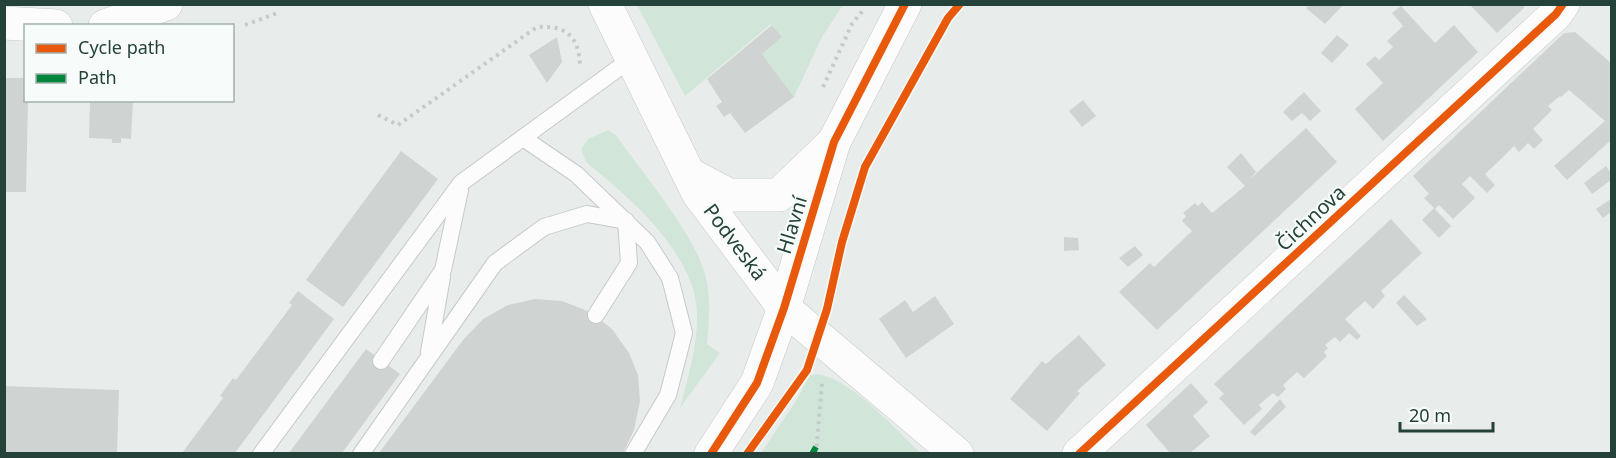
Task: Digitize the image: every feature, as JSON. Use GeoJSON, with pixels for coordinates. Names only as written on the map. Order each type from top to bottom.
{"type":"FeatureCollection","features":[{"type":"Feature","properties":{"kind":"street"},"geometry":{"type":"LineString","coordinates":[[111,24],[166,4]]}},
{"type":"Feature","properties":{"kind":"street","name":"Podveská"},"geometry":{"type":"LineString","coordinates":[[605,4],[698,193],[784,308],[849,360],[957,453]]}},
{"type":"Feature","properties":{"kind":"street","name":"Hlavní"},"geometry":{"type":"LineString","coordinates":[[711,453],[758,383],[784,308],[834,142],[905,4]]}},
{"type":"Feature","properties":{"kind":"street","name":"Čichnova"},"geometry":{"type":"LineString","coordinates":[[1079,453],[1547,22],[1563,4]]}},
{"type":"Feature","properties":{"kind":"street"},"geometry":{"type":"LineString","coordinates":[[4,23],[24,24]]}},
{"type":"Feature","properties":{"kind":"street"},"geometry":{"type":"LineString","coordinates":[[689,174],[729,195],[779,195],[834,142]]}},
{"type":"Feature","properties":{"kind":"lane"},"geometry":{"type":"LineString","coordinates":[[261,453],[461,183],[631,59]]}},
{"type":"Feature","properties":{"kind":"lane"},"geometry":{"type":"LineString","coordinates":[[524,138],[576,174],[626,221],[647,242],[670,278],[684,333],[668,395],[633,453]]}},
{"type":"Feature","properties":{"kind":"lane"},"geometry":{"type":"LineString","coordinates":[[428,356],[461,183]]}},
{"type":"Feature","properties":{"kind":"lane"},"geometry":{"type":"LineString","coordinates":[[361,453],[495,263],[544,227],[587,214],[626,221]]}},
{"type":"Feature","properties":{"kind":"lane"},"geometry":{"type":"LineString","coordinates":[[596,315],[629,263],[626,221]]}},
{"type":"Feature","properties":{"kind":"lane"},"geometry":{"type":"LineString","coordinates":[[381,361],[443,270]]}},
{"type":"Feature","properties":{"kind":"path"},"geometry":{"type":"LineString","coordinates":[[819,96],[852,24],[867,4]]}},
{"type":"Feature","properties":{"kind":"path"},"geometry":{"type":"LineString","coordinates":[[245,25],[280,12]]}},
{"type":"Feature","properties":{"kind":"path"},"geometry":{"type":"LineString","coordinates":[[378,115],[398,125],[537,27],[553,26],[575,40],[580,73]]}},
{"type":"Feature","properties":{"kind":"path"},"geometry":{"type":"LineString","coordinates":[[816,453],[823,380]]}},
{"type":"Feature","properties":{"kind":"green space"},"geometry":{"type":"Polygon","coordinates":[[[637,5],[843,5],[822,37],[794,97],[762,54],[782,37],[771,24],[685,96],[637,5]]]}},
{"type":"Feature","properties":{"kind":"green space"},"geometry":{"type":"Polygon","coordinates":[[[608,130],[616,135],[677,220],[698,255],[707,280],[709,307],[707,344],[720,353],[680,408],[696,337],[697,313],[693,291],[685,269],[657,228],[621,192],[586,162],[581,149],[588,139],[608,130]]]}},
{"type":"Feature","properties":{"kind":"green space"},"geometry":{"type":"Polygon","coordinates":[[[816,374],[830,378],[858,394],[921,453],[761,453],[796,401],[809,376],[816,374]]]}},
{"type":"Feature","properties":{"kind":"building"},"geometry":{"type":"Polygon","coordinates":[[[1310,4],[1344,4],[1325,24],[1306,8],[1310,4]]]}},
{"type":"Feature","properties":{"kind":"building"},"geometry":{"type":"Polygon","coordinates":[[[1469,4],[1524,4],[1524,8],[1497,33],[1469,4]]]}},
{"type":"Feature","properties":{"kind":"building"},"geometry":{"type":"Polygon","coordinates":[[[1401,6],[1435,43],[1454,25],[1478,52],[1383,141],[1355,109],[1383,83],[1366,64],[1375,56],[1379,60],[1393,47],[1387,41],[1403,26],[1392,13],[1401,6]]]}},
{"type":"Feature","properties":{"kind":"building"},"geometry":{"type":"Polygon","coordinates":[[[772,25],[782,37],[762,54],[794,97],[745,133],[730,113],[724,117],[716,106],[722,102],[707,79],[772,25]]]}},
{"type":"Feature","properties":{"kind":"building"},"geometry":{"type":"Polygon","coordinates":[[[1575,32],[1611,63],[1611,140],[1567,180],[1554,166],[1605,121],[1569,90],[1548,106],[1552,110],[1533,129],[1543,140],[1534,149],[1528,143],[1519,152],[1514,146],[1485,174],[1495,185],[1487,193],[1470,176],[1462,184],[1475,198],[1453,219],[1439,205],[1435,209],[1451,226],[1439,238],[1422,220],[1434,208],[1424,198],[1429,194],[1413,176],[1564,33],[1575,32]]]}},
{"type":"Feature","properties":{"kind":"building"},"geometry":{"type":"Polygon","coordinates":[[[1337,35],[1349,45],[1332,63],[1321,53],[1337,35]]]}},
{"type":"Feature","properties":{"kind":"building"},"geometry":{"type":"Polygon","coordinates":[[[557,37],[562,62],[547,83],[529,55],[557,37]]]}},
{"type":"Feature","properties":{"kind":"building"},"geometry":{"type":"Polygon","coordinates":[[[4,78],[24,78],[24,102],[28,102],[26,192],[4,192],[4,78]]]}},
{"type":"Feature","properties":{"kind":"building"},"geometry":{"type":"Polygon","coordinates":[[[1304,92],[1321,111],[1310,121],[1302,113],[1292,121],[1283,112],[1304,92]]]}},
{"type":"Feature","properties":{"kind":"building"},"geometry":{"type":"Polygon","coordinates":[[[1083,100],[1096,116],[1082,127],[1069,111],[1083,100]]]}},
{"type":"Feature","properties":{"kind":"building"},"geometry":{"type":"Polygon","coordinates":[[[90,102],[133,102],[131,139],[121,138],[121,143],[112,143],[112,139],[89,138],[90,102]]]}},
{"type":"Feature","properties":{"kind":"building"},"geometry":{"type":"Polygon","coordinates":[[[1306,128],[1337,162],[1157,330],[1119,292],[1150,263],[1154,267],[1192,231],[1182,221],[1186,216],[1183,213],[1195,203],[1198,206],[1202,202],[1212,213],[1245,186],[1227,167],[1241,153],[1256,172],[1249,180],[1306,128]]]}},
{"type":"Feature","properties":{"kind":"building"},"geometry":{"type":"Polygon","coordinates":[[[401,151],[438,179],[343,307],[306,280],[401,151]]]}},
{"type":"Feature","properties":{"kind":"building"},"geometry":{"type":"Polygon","coordinates":[[[1606,166],[1611,173],[1611,180],[1592,194],[1584,183],[1606,166]]]}},
{"type":"Feature","properties":{"kind":"building"},"geometry":{"type":"Polygon","coordinates":[[[1611,199],[1611,212],[1603,218],[1596,209],[1611,199]]]}},
{"type":"Feature","properties":{"kind":"building"},"geometry":{"type":"Polygon","coordinates":[[[1391,219],[1422,253],[1381,291],[1385,296],[1373,309],[1365,301],[1345,319],[1361,336],[1357,340],[1349,333],[1340,342],[1335,337],[1325,345],[1328,348],[1324,352],[1327,356],[1304,378],[1297,372],[1283,385],[1286,389],[1278,397],[1273,393],[1259,405],[1262,409],[1244,425],[1219,398],[1224,394],[1214,384],[1391,219]]]}},
{"type":"Feature","properties":{"kind":"building"},"geometry":{"type":"Polygon","coordinates":[[[1064,237],[1078,238],[1079,250],[1064,251],[1064,237]]]}},
{"type":"Feature","properties":{"kind":"building"},"geometry":{"type":"Polygon","coordinates":[[[1135,246],[1143,255],[1128,267],[1119,258],[1135,246]]]}},
{"type":"Feature","properties":{"kind":"building"},"geometry":{"type":"Polygon","coordinates":[[[298,291],[334,319],[235,453],[182,453],[223,398],[220,396],[233,378],[236,380],[292,305],[289,303],[298,291]]]}},
{"type":"Feature","properties":{"kind":"building"},"geometry":{"type":"Polygon","coordinates":[[[1404,295],[1427,319],[1417,326],[1396,303],[1404,295]]]}},
{"type":"Feature","properties":{"kind":"building"},"geometry":{"type":"Polygon","coordinates":[[[935,296],[954,324],[906,358],[879,319],[905,300],[913,312],[935,296]]]}},
{"type":"Feature","properties":{"kind":"building"},"geometry":{"type":"Polygon","coordinates":[[[535,299],[562,301],[590,312],[612,329],[629,353],[638,375],[640,401],[634,430],[623,453],[379,453],[463,340],[483,319],[508,305],[535,299]]]}},
{"type":"Feature","properties":{"kind":"building"},"geometry":{"type":"Polygon","coordinates":[[[1079,335],[1106,365],[1077,391],[1080,393],[1047,431],[1010,399],[1042,361],[1046,364],[1079,335]]]}},
{"type":"Feature","properties":{"kind":"building"},"geometry":{"type":"Polygon","coordinates":[[[366,349],[400,374],[342,453],[289,453],[366,349]]]}},
{"type":"Feature","properties":{"kind":"building"},"geometry":{"type":"Polygon","coordinates":[[[1191,383],[1208,402],[1193,416],[1210,436],[1190,453],[1170,453],[1146,425],[1191,383]]]}},
{"type":"Feature","properties":{"kind":"building"},"geometry":{"type":"Polygon","coordinates":[[[4,386],[119,390],[117,453],[4,453],[4,386]]]}},
{"type":"Feature","properties":{"kind":"building"},"geometry":{"type":"Polygon","coordinates":[[[1280,399],[1286,407],[1255,436],[1250,432],[1280,399]]]}},
{"type":"Feature","properties":{"kind":"marked path"},"geometry":{"type":"LineString","coordinates":[[812,454],[816,447]]}},
{"type":"Feature","properties":{"kind":"cycle path"},"geometry":{"type":"LineString","coordinates":[[711,454],[757,383],[784,308],[834,142],[905,4]]}},
{"type":"Feature","properties":{"kind":"cycle path"},"geometry":{"type":"LineString","coordinates":[[747,454],[807,370],[827,309],[842,242],[865,167],[948,18],[960,4]]}},
{"type":"Feature","properties":{"kind":"cycle path"},"geometry":{"type":"LineString","coordinates":[[1079,454],[1556,14],[1563,4]]}}]}
